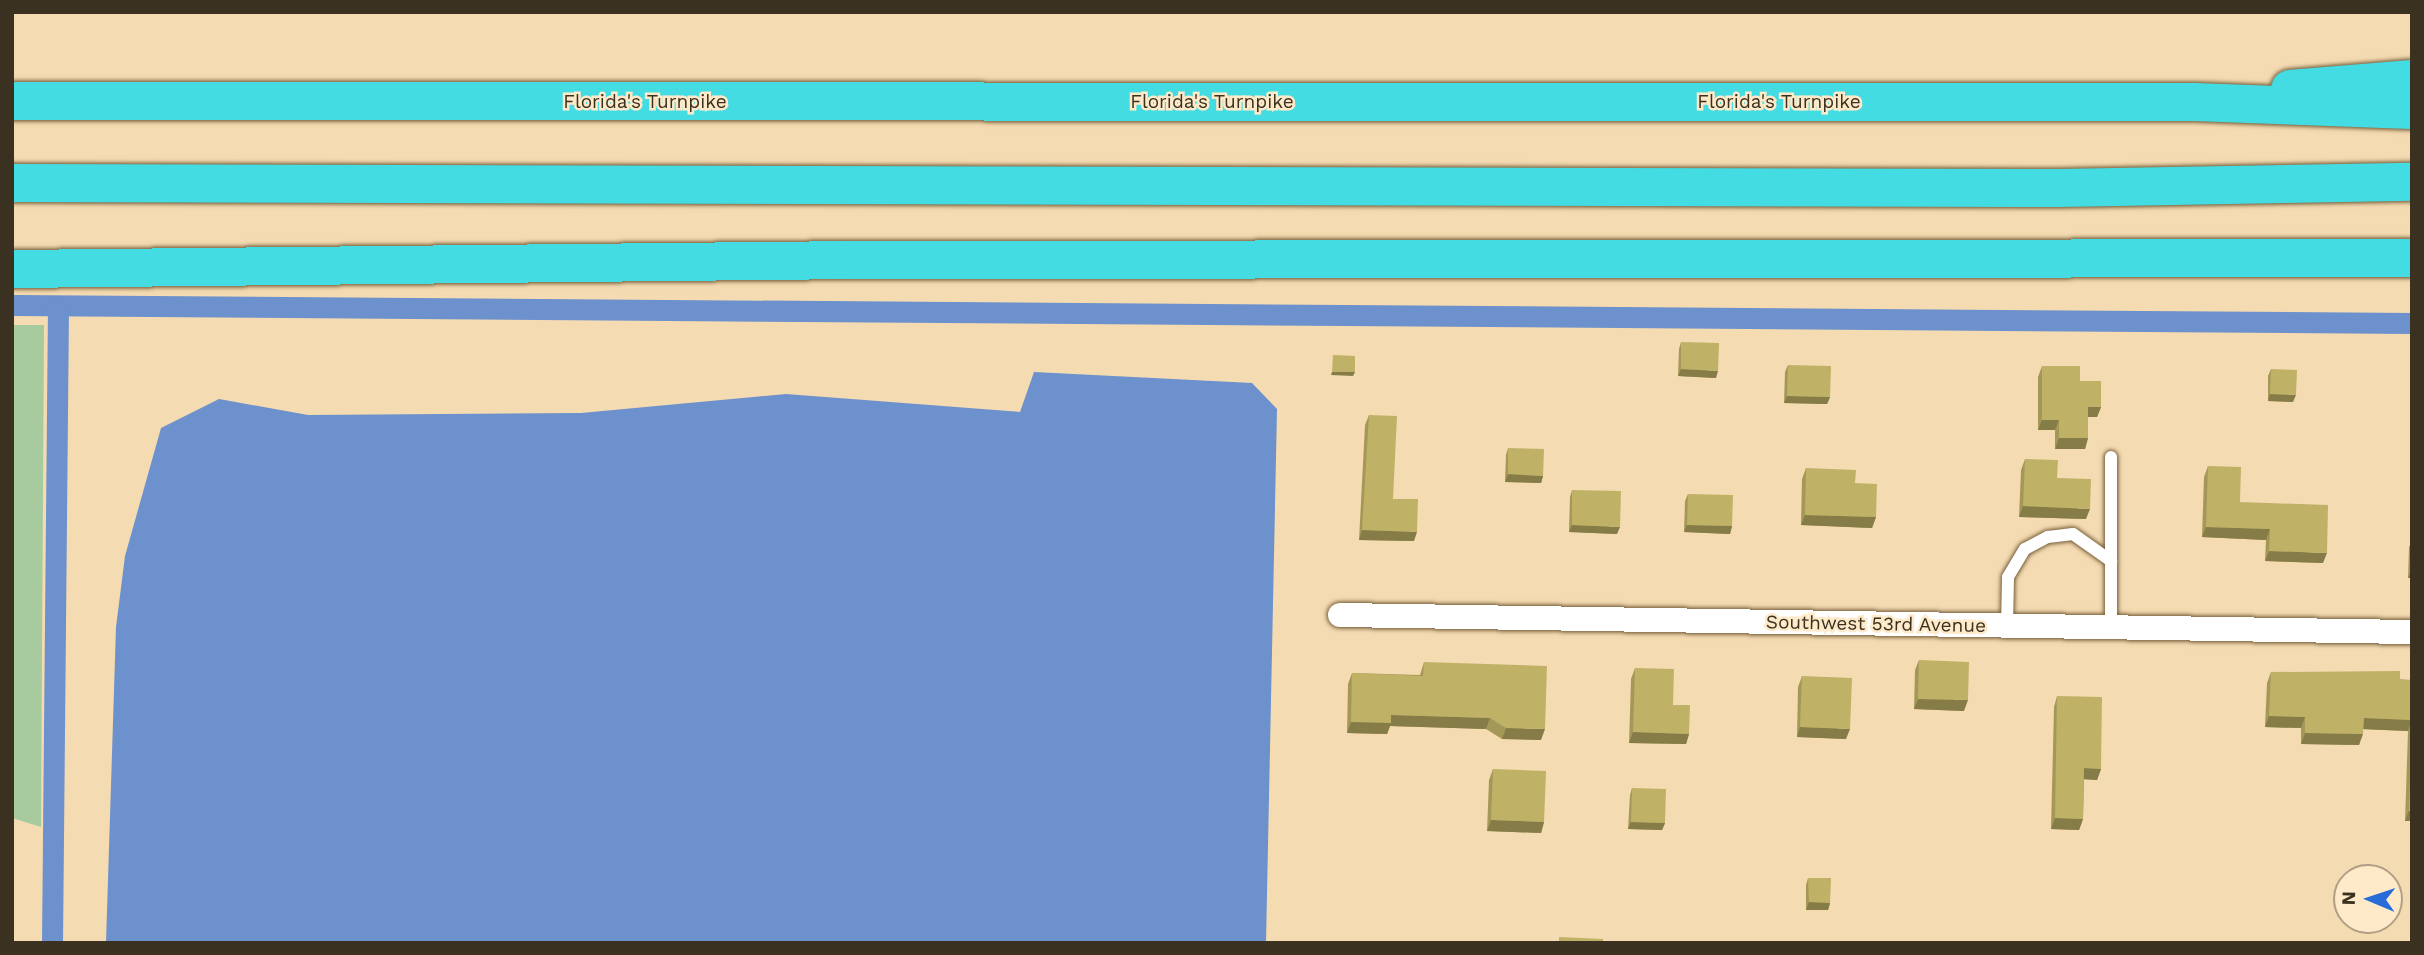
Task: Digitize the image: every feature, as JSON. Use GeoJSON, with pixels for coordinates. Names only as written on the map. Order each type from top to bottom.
{"type":"FeatureCollection","features":[{"type":"Feature","properties":{"kind":"highway"},"geometry":{"type":"LineString","coordinates":[[2194,102],[2412,79]]}},
{"type":"Feature","properties":{"kind":"highway","name":"Florida's Turnpike"},"geometry":{"type":"LineString","coordinates":[[12,101],[2194,102],[2412,110]]}},
{"type":"Feature","properties":{"kind":"highway"},"geometry":{"type":"LineString","coordinates":[[12,183],[2059,188],[2412,182]]}},
{"type":"Feature","properties":{"kind":"highway"},"geometry":{"type":"LineString","coordinates":[[12,201],[72,183]]}},
{"type":"Feature","properties":{"kind":"highway"},"geometry":{"type":"LineString","coordinates":[[12,270],[838,260],[2412,258]]}},
{"type":"Feature","properties":{"kind":"street","name":"Southwest 53rd Avenue"},"geometry":{"type":"LineString","coordinates":[[1340,615],[2412,632]]}},
{"type":"Feature","properties":{"kind":"lane"},"geometry":{"type":"LineString","coordinates":[[2110,627],[2111,457]]}},
{"type":"Feature","properties":{"kind":"lane"},"geometry":{"type":"LineString","coordinates":[[2007,626],[2008,577],[2025,550],[2048,537],[2073,534],[2111,561]]}},
{"type":"Feature","properties":{"kind":"green space"},"geometry":{"type":"Polygon","coordinates":[[[12,325],[44,325],[41,827],[12,818],[12,325]]]}},
{"type":"Feature","properties":{"kind":"water"},"geometry":{"type":"Polygon","coordinates":[[[1034,372],[1252,383],[1277,409],[1266,943],[106,943],[116,627],[125,556],[161,428],[219,399],[308,415],[581,413],[786,394],[1020,412],[1034,372]]]}},
{"type":"Feature","properties":{"kind":"building"},"geometry":{"type":"Polygon","coordinates":[[[1681,342],[1719,343],[1718,371],[1681,369],[1681,342]]]}},
{"type":"Feature","properties":{"kind":"building"},"geometry":{"type":"Polygon","coordinates":[[[1333,355],[1355,356],[1355,372],[1332,372],[1333,355]]]}},
{"type":"Feature","properties":{"kind":"building"},"geometry":{"type":"Polygon","coordinates":[[[1788,365],[1831,366],[1830,397],[1787,396],[1788,365]]]}},
{"type":"Feature","properties":{"kind":"building"},"geometry":{"type":"Polygon","coordinates":[[[2042,366],[2080,366],[2080,381],[2101,381],[2101,407],[2088,407],[2088,438],[2059,438],[2059,420],[2042,420],[2042,366]]]}},
{"type":"Feature","properties":{"kind":"building"},"geometry":{"type":"Polygon","coordinates":[[[2271,369],[2297,370],[2296,395],[2270,394],[2271,369]]]}},
{"type":"Feature","properties":{"kind":"building"},"geometry":{"type":"Polygon","coordinates":[[[1369,415],[1397,416],[1393,499],[1418,499],[1417,532],[1362,530],[1369,415]]]}},
{"type":"Feature","properties":{"kind":"building"},"geometry":{"type":"Polygon","coordinates":[[[1508,448],[1544,449],[1543,476],[1508,474],[1508,448]]]}},
{"type":"Feature","properties":{"kind":"building"},"geometry":{"type":"Polygon","coordinates":[[[2025,459],[2058,460],[2057,478],[2091,479],[2090,509],[2023,506],[2025,459]]]}},
{"type":"Feature","properties":{"kind":"building"},"geometry":{"type":"Polygon","coordinates":[[[2208,466],[2241,467],[2240,502],[2328,505],[2327,553],[2269,551],[2270,529],[2206,527],[2208,466]]]}},
{"type":"Feature","properties":{"kind":"building"},"geometry":{"type":"Polygon","coordinates":[[[1806,468],[1856,470],[1855,483],[1877,484],[1876,517],[1805,515],[1806,468]]]}},
{"type":"Feature","properties":{"kind":"building"},"geometry":{"type":"Polygon","coordinates":[[[1572,490],[1621,491],[1620,527],[1572,525],[1572,490]]]}},
{"type":"Feature","properties":{"kind":"building"},"geometry":{"type":"Polygon","coordinates":[[[1688,494],[1733,495],[1732,526],[1687,525],[1688,494]]]}},
{"type":"Feature","properties":{"kind":"building"},"geometry":{"type":"Polygon","coordinates":[[[1919,660],[1969,662],[1968,700],[1918,699],[1919,660]]]}},
{"type":"Feature","properties":{"kind":"building"},"geometry":{"type":"Polygon","coordinates":[[[1424,662],[1547,666],[1545,729],[1506,728],[1490,718],[1391,715],[1391,723],[1351,722],[1352,673],[1423,676],[1424,662]]]}},
{"type":"Feature","properties":{"kind":"building"},"geometry":{"type":"Polygon","coordinates":[[[1635,668],[1674,669],[1673,705],[1690,705],[1689,734],[1633,732],[1635,668]]]}},
{"type":"Feature","properties":{"kind":"building"},"geometry":{"type":"Polygon","coordinates":[[[2400,671],[2400,680],[2412,680],[2412,720],[2364,718],[2363,734],[2305,733],[2305,717],[2269,716],[2271,672],[2400,671]]]}},
{"type":"Feature","properties":{"kind":"building"},"geometry":{"type":"Polygon","coordinates":[[[1802,676],[1852,678],[1850,729],[1800,727],[1802,676]]]}},
{"type":"Feature","properties":{"kind":"building"},"geometry":{"type":"Polygon","coordinates":[[[2057,696],[2102,697],[2101,769],[2084,768],[2083,819],[2055,818],[2057,696]]]}},
{"type":"Feature","properties":{"kind":"building"},"geometry":{"type":"Polygon","coordinates":[[[2412,720],[2412,811],[2409,811],[2412,720]]]}},
{"type":"Feature","properties":{"kind":"building"},"geometry":{"type":"Polygon","coordinates":[[[1493,769],[1546,771],[1544,822],[1491,820],[1493,769]]]}},
{"type":"Feature","properties":{"kind":"building"},"geometry":{"type":"Polygon","coordinates":[[[1632,788],[1666,789],[1665,823],[1631,822],[1632,788]]]}},
{"type":"Feature","properties":{"kind":"building"},"geometry":{"type":"Polygon","coordinates":[[[1808,878],[1831,878],[1830,903],[1809,902],[1808,878]]]}},
{"type":"Feature","properties":{"kind":"building"},"geometry":{"type":"Polygon","coordinates":[[[1559,937],[1603,939],[1603,943],[1559,943],[1559,937]]]}},
{"type":"Feature","properties":{"kind":"waterway"},"geometry":{"type":"LineString","coordinates":[[12,305],[2412,323]]}},
{"type":"Feature","properties":{"kind":"waterway"},"geometry":{"type":"LineString","coordinates":[[52,943],[58,306]]}}]}
